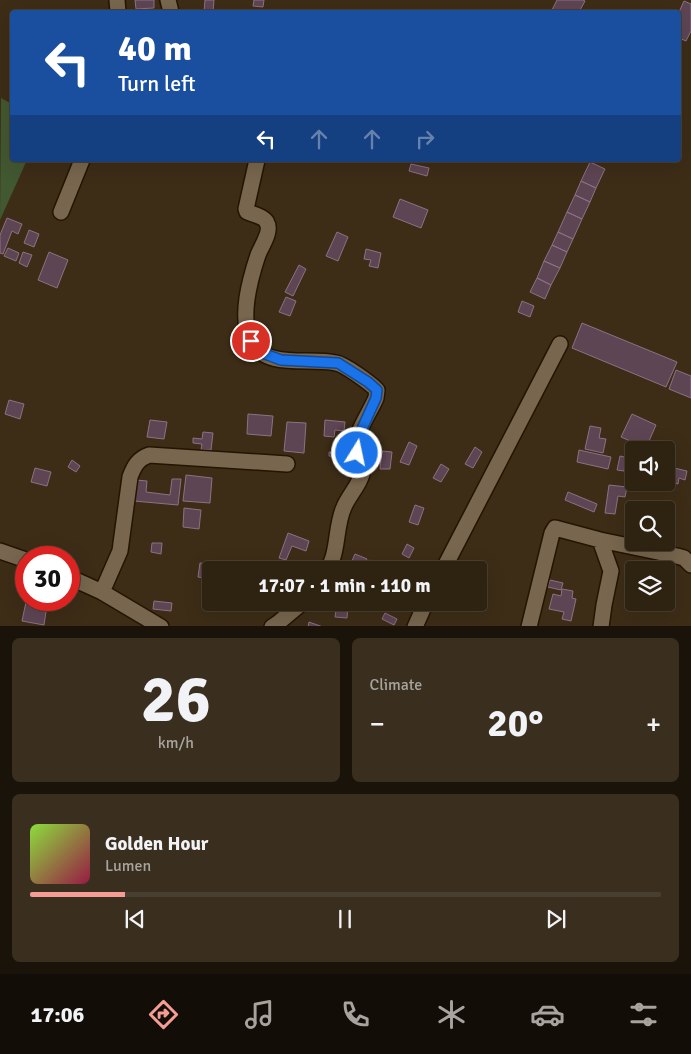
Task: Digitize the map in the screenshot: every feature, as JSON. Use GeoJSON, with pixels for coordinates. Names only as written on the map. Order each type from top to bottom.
{"type":"FeatureCollection","features":[{"type":"Feature","properties":{"kind":"street"},"geometry":{"type":"LineString","coordinates":[[61,212],[81,162]]}},
{"type":"Feature","properties":{"kind":"street"},"geometry":{"type":"LineString","coordinates":[[258,162],[246,209],[247,212],[265,220],[268,223],[269,229],[258,257],[245,306],[247,332],[251,341],[257,351],[281,360],[338,363],[377,390],[376,398],[355,444],[357,453],[362,461],[363,470],[339,519],[332,561]]}},
{"type":"Feature","properties":{"kind":"street"},"geometry":{"type":"LineString","coordinates":[[448,561],[560,344]]}},
{"type":"Feature","properties":{"kind":"street"},"geometry":{"type":"LineString","coordinates":[[102,592],[120,551],[130,477],[134,466],[141,458],[149,455],[287,464]]}},
{"type":"Feature","properties":{"kind":"street"},"geometry":{"type":"LineString","coordinates":[[528,626],[549,542],[555,528],[600,540],[677,556],[684,558],[691,564]]}},
{"type":"Feature","properties":{"kind":"street"},"geometry":{"type":"LineString","coordinates":[[600,540],[611,571],[601,626]]}},
{"type":"Feature","properties":{"kind":"street"},"geometry":{"type":"LineString","coordinates":[[0,551],[15,556]]}},
{"type":"Feature","properties":{"kind":"street"},"geometry":{"type":"LineString","coordinates":[[80,582],[102,592],[142,617],[161,626]]}},
{"type":"Feature","properties":{"kind":"street"},"geometry":{"type":"LineString","coordinates":[[272,626],[292,611]]}},
{"type":"Feature","properties":{"kind":"street"},"geometry":{"type":"LineString","coordinates":[[415,626],[422,611]]}},
{"type":"Feature","properties":{"kind":"green space"},"geometry":{"type":"Polygon","coordinates":[[[1,98],[10,103],[10,162],[26,162],[0,220],[1,98]]]}},
{"type":"Feature","properties":{"kind":"building"},"geometry":{"type":"Polygon","coordinates":[[[135,0],[154,0],[154,8],[136,9],[135,0]]]}},
{"type":"Feature","properties":{"kind":"building"},"geometry":{"type":"Polygon","coordinates":[[[205,0],[214,0],[213,10],[204,10],[205,0]]]}},
{"type":"Feature","properties":{"kind":"building"},"geometry":{"type":"Polygon","coordinates":[[[254,0],[264,0],[263,7],[253,6],[254,0]]]}},
{"type":"Feature","properties":{"kind":"building"},"geometry":{"type":"Polygon","coordinates":[[[557,0],[585,1],[580,10],[552,10],[557,0]]]}},
{"type":"Feature","properties":{"kind":"building"},"geometry":{"type":"Polygon","coordinates":[[[684,1],[691,4],[691,31],[686,41],[681,39],[680,10],[684,1]]]}},
{"type":"Feature","properties":{"kind":"building"},"geometry":{"type":"Polygon","coordinates":[[[590,162],[605,169],[596,188],[581,181],[590,162]]]}},
{"type":"Feature","properties":{"kind":"building"},"geometry":{"type":"Polygon","coordinates":[[[411,164],[429,168],[427,176],[409,171],[411,164]]]}},
{"type":"Feature","properties":{"kind":"building"},"geometry":{"type":"Polygon","coordinates":[[[581,181],[596,188],[590,202],[575,195],[581,181]]]}},
{"type":"Feature","properties":{"kind":"building"},"geometry":{"type":"Polygon","coordinates":[[[575,195],[590,202],[582,219],[567,212],[575,195]]]}},
{"type":"Feature","properties":{"kind":"building"},"geometry":{"type":"Polygon","coordinates":[[[400,199],[428,210],[421,228],[393,217],[400,199]]]}},
{"type":"Feature","properties":{"kind":"building"},"geometry":{"type":"Polygon","coordinates":[[[567,212],[582,219],[573,239],[558,232],[567,212]]]}},
{"type":"Feature","properties":{"kind":"building"},"geometry":{"type":"Polygon","coordinates":[[[7,218],[22,224],[18,234],[12,231],[3,254],[0,253],[0,235],[7,218]]]}},
{"type":"Feature","properties":{"kind":"building"},"geometry":{"type":"Polygon","coordinates":[[[29,230],[39,234],[34,247],[24,243],[29,230]]]}},
{"type":"Feature","properties":{"kind":"building"},"geometry":{"type":"Polygon","coordinates":[[[337,232],[348,237],[338,261],[326,256],[337,232]]]}},
{"type":"Feature","properties":{"kind":"building"},"geometry":{"type":"Polygon","coordinates":[[[558,232],[573,239],[567,252],[552,245],[558,232]]]}},
{"type":"Feature","properties":{"kind":"building"},"geometry":{"type":"Polygon","coordinates":[[[552,245],[567,252],[560,268],[544,261],[552,245]]]}},
{"type":"Feature","properties":{"kind":"building"},"geometry":{"type":"Polygon","coordinates":[[[8,248],[19,253],[16,261],[4,256],[8,248]]]}},
{"type":"Feature","properties":{"kind":"building"},"geometry":{"type":"Polygon","coordinates":[[[366,249],[381,253],[378,268],[369,266],[371,260],[364,259],[366,249]]]}},
{"type":"Feature","properties":{"kind":"building"},"geometry":{"type":"Polygon","coordinates":[[[23,252],[32,255],[27,267],[19,263],[23,252]]]}},
{"type":"Feature","properties":{"kind":"building"},"geometry":{"type":"Polygon","coordinates":[[[49,252],[68,260],[57,288],[38,280],[49,252]]]}},
{"type":"Feature","properties":{"kind":"building"},"geometry":{"type":"Polygon","coordinates":[[[544,261],[560,268],[551,285],[537,278],[544,261]]]}},
{"type":"Feature","properties":{"kind":"building"},"geometry":{"type":"Polygon","coordinates":[[[299,265],[306,269],[293,296],[285,292],[299,265]]]}},
{"type":"Feature","properties":{"kind":"building"},"geometry":{"type":"Polygon","coordinates":[[[537,278],[551,285],[545,299],[530,292],[537,278]]]}},
{"type":"Feature","properties":{"kind":"building"},"geometry":{"type":"Polygon","coordinates":[[[286,297],[296,301],[290,316],[279,312],[286,297]]]}},
{"type":"Feature","properties":{"kind":"building"},"geometry":{"type":"Polygon","coordinates":[[[522,301],[534,306],[530,317],[518,312],[522,301]]]}},
{"type":"Feature","properties":{"kind":"building"},"geometry":{"type":"Polygon","coordinates":[[[582,323],[677,362],[666,387],[572,348],[582,323]]]}},
{"type":"Feature","properties":{"kind":"building"},"geometry":{"type":"Polygon","coordinates":[[[676,370],[691,376],[691,398],[669,389],[676,370]]]}},
{"type":"Feature","properties":{"kind":"building"},"geometry":{"type":"Polygon","coordinates":[[[9,400],[24,404],[20,419],[5,414],[9,400]]]}},
{"type":"Feature","properties":{"kind":"building"},"geometry":{"type":"Polygon","coordinates":[[[248,414],[273,416],[271,436],[247,434],[248,414]]]}},
{"type":"Feature","properties":{"kind":"building"},"geometry":{"type":"Polygon","coordinates":[[[632,414],[656,425],[649,441],[630,441],[621,437],[632,414]]]}},
{"type":"Feature","properties":{"kind":"building"},"geometry":{"type":"Polygon","coordinates":[[[150,420],[167,422],[164,439],[147,437],[150,420]]]}},
{"type":"Feature","properties":{"kind":"building"},"geometry":{"type":"Polygon","coordinates":[[[325,420],[345,422],[344,431],[335,430],[334,437],[324,436],[325,420]]]}},
{"type":"Feature","properties":{"kind":"building"},"geometry":{"type":"Polygon","coordinates":[[[287,422],[306,423],[304,453],[284,451],[287,422]]]}},
{"type":"Feature","properties":{"kind":"building"},"geometry":{"type":"Polygon","coordinates":[[[590,426],[601,428],[599,438],[606,439],[603,453],[585,449],[590,426]]]}},
{"type":"Feature","properties":{"kind":"building"},"geometry":{"type":"Polygon","coordinates":[[[203,432],[213,433],[211,450],[201,450],[202,444],[193,443],[193,438],[202,439],[203,432]]]}},
{"type":"Feature","properties":{"kind":"building"},"geometry":{"type":"Polygon","coordinates":[[[409,442],[417,446],[409,465],[400,462],[409,442]]]}},
{"type":"Feature","properties":{"kind":"building"},"geometry":{"type":"Polygon","coordinates":[[[475,447],[482,452],[473,468],[465,464],[475,447]]]}},
{"type":"Feature","properties":{"kind":"building"},"geometry":{"type":"Polygon","coordinates":[[[579,450],[611,457],[608,469],[577,462],[579,450]]]}},
{"type":"Feature","properties":{"kind":"building"},"geometry":{"type":"Polygon","coordinates":[[[382,451],[392,452],[390,469],[380,469],[382,451]]]}},
{"type":"Feature","properties":{"kind":"building"},"geometry":{"type":"Polygon","coordinates":[[[329,452],[337,453],[336,457],[329,456],[329,452]]]}},
{"type":"Feature","properties":{"kind":"building"},"geometry":{"type":"Polygon","coordinates":[[[620,456],[625,457],[624,471],[617,470],[620,456]]]}},
{"type":"Feature","properties":{"kind":"building"},"geometry":{"type":"Polygon","coordinates":[[[72,460],[80,466],[76,472],[68,467],[72,460]]]}},
{"type":"Feature","properties":{"kind":"building"},"geometry":{"type":"Polygon","coordinates":[[[441,464],[449,469],[441,482],[433,478],[441,464]]]}},
{"type":"Feature","properties":{"kind":"building"},"geometry":{"type":"Polygon","coordinates":[[[35,468],[51,472],[47,486],[31,482],[35,468]]]}},
{"type":"Feature","properties":{"kind":"building"},"geometry":{"type":"Polygon","coordinates":[[[675,468],[687,471],[685,480],[679,478],[678,484],[675,483],[675,468]]]}},
{"type":"Feature","properties":{"kind":"building"},"geometry":{"type":"Polygon","coordinates":[[[186,475],[212,478],[210,503],[183,501],[186,475]]]}},
{"type":"Feature","properties":{"kind":"building"},"geometry":{"type":"Polygon","coordinates":[[[172,479],[181,479],[178,505],[134,501],[136,480],[147,481],[146,492],[170,495],[172,479]]]}},
{"type":"Feature","properties":{"kind":"building"},"geometry":{"type":"Polygon","coordinates":[[[609,485],[625,487],[625,497],[618,496],[615,514],[605,513],[609,485]]]}},
{"type":"Feature","properties":{"kind":"building"},"geometry":{"type":"Polygon","coordinates":[[[568,492],[597,504],[594,512],[565,500],[568,492]]]}},
{"type":"Feature","properties":{"kind":"building"},"geometry":{"type":"Polygon","coordinates":[[[415,505],[424,508],[418,525],[409,522],[415,505]]]}},
{"type":"Feature","properties":{"kind":"building"},"geometry":{"type":"Polygon","coordinates":[[[184,508],[201,510],[199,529],[183,527],[184,508]]]}},
{"type":"Feature","properties":{"kind":"building"},"geometry":{"type":"Polygon","coordinates":[[[288,533],[309,541],[306,551],[292,546],[286,560],[279,558],[288,533]]]}},
{"type":"Feature","properties":{"kind":"building"},"geometry":{"type":"Polygon","coordinates":[[[152,543],[162,543],[161,554],[151,552],[152,543]]]}},
{"type":"Feature","properties":{"kind":"building"},"geometry":{"type":"Polygon","coordinates":[[[407,544],[414,548],[409,558],[402,554],[407,544]]]}},
{"type":"Feature","properties":{"kind":"building"},"geometry":{"type":"Polygon","coordinates":[[[355,554],[367,559],[366,561],[352,561],[355,554]]]}},
{"type":"Feature","properties":{"kind":"building"},"geometry":{"type":"Polygon","coordinates":[[[200,563],[202,563],[202,578],[198,577],[200,563]]]}},
{"type":"Feature","properties":{"kind":"building"},"geometry":{"type":"Polygon","coordinates":[[[550,580],[563,583],[561,590],[548,587],[550,580]]]}},
{"type":"Feature","properties":{"kind":"building"},"geometry":{"type":"Polygon","coordinates":[[[562,589],[573,591],[572,598],[576,599],[571,621],[562,619],[564,612],[549,609],[553,594],[561,596],[562,589]]]}},
{"type":"Feature","properties":{"kind":"building"},"geometry":{"type":"Polygon","coordinates":[[[154,601],[172,603],[171,611],[153,609],[154,601]]]}},
{"type":"Feature","properties":{"kind":"building"},"geometry":{"type":"Polygon","coordinates":[[[24,611],[46,611],[44,625],[22,621],[24,611]]]}},
{"type":"Feature","properties":{"kind":"building"},"geometry":{"type":"Polygon","coordinates":[[[336,611],[348,611],[347,618],[335,617],[336,611]]]}},
{"type":"Feature","properties":{"kind":"building"},"geometry":{"type":"Polygon","coordinates":[[[385,613],[397,619],[394,625],[382,619],[385,613]]]}},
{"type":"Feature","properties":{"kind":"building"},"geometry":{"type":"Polygon","coordinates":[[[309,622],[320,626],[308,626],[309,622]]]}},
{"type":"Feature","properties":{"kind":"route"},"geometry":{"type":"LineString","coordinates":[[251,341],[257,351],[281,360],[338,363],[377,390],[372,408],[355,444],[357,453]]}}]}
